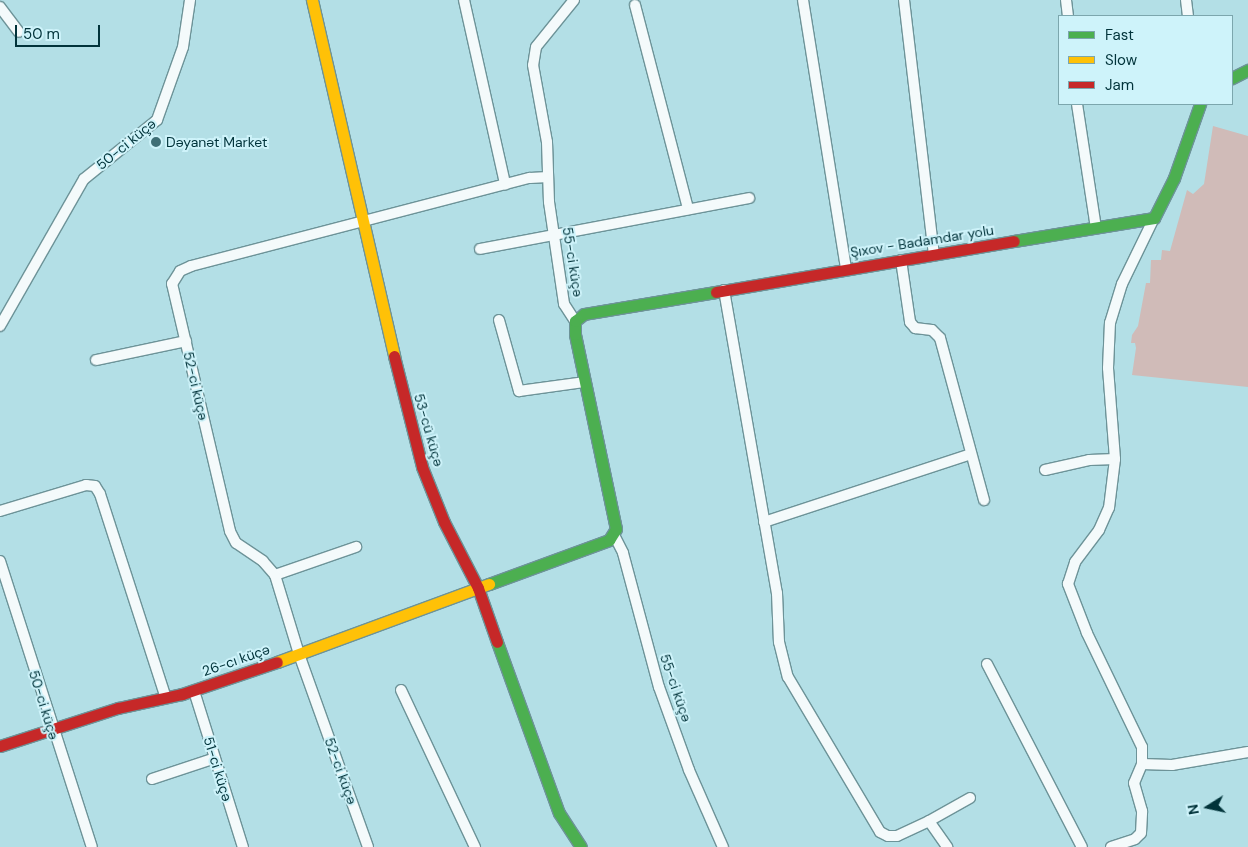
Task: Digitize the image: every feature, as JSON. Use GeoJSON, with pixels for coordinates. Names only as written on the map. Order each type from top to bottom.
{"type":"FeatureCollection","features":[{"type":"Feature","properties":{"kind":"street","name":"50-ci küçə"},"geometry":{"type":"LineString","coordinates":[[0,326],[84,179],[157,120],[183,47],[190,0]]}},
{"type":"Feature","properties":{"kind":"street","name":"53-cü küçə"},"geometry":{"type":"LineString","coordinates":[[312,0],[361,221],[422,467],[444,522],[478,588],[559,812],[581,847]]}},
{"type":"Feature","properties":{"kind":"street"},"geometry":{"type":"LineString","coordinates":[[464,0],[505,184]]}},
{"type":"Feature","properties":{"kind":"street","name":"55-ci küçə"},"geometry":{"type":"LineString","coordinates":[[574,0],[536,47],[534,55],[553,235],[564,304],[575,321],[574,334],[615,520],[614,535],[622,553],[659,687],[689,770],[723,847]]}},
{"type":"Feature","properties":{"kind":"street"},"geometry":{"type":"LineString","coordinates":[[803,0],[846,268]]}},
{"type":"Feature","properties":{"kind":"street"},"geometry":{"type":"LineString","coordinates":[[904,0],[934,255]]}},
{"type":"Feature","properties":{"kind":"street"},"geometry":{"type":"LineString","coordinates":[[1066,0],[1068,15]]}},
{"type":"Feature","properties":{"kind":"street"},"geometry":{"type":"LineString","coordinates":[[1186,0],[1188,15]]}},
{"type":"Feature","properties":{"kind":"street"},"geometry":{"type":"LineString","coordinates":[[635,4],[688,209]]}},
{"type":"Feature","properties":{"kind":"street"},"geometry":{"type":"LineString","coordinates":[[0,7],[19,32]]}},
{"type":"Feature","properties":{"kind":"street"},"geometry":{"type":"LineString","coordinates":[[1233,78],[1248,70]]}},
{"type":"Feature","properties":{"kind":"street"},"geometry":{"type":"LineString","coordinates":[[1077,105],[1096,228]]}},
{"type":"Feature","properties":{"kind":"street"},"geometry":{"type":"LineString","coordinates":[[1111,847],[1135,839],[1141,833],[1142,811],[1134,783],[1142,764],[1142,747],[1087,634],[1068,584],[1075,562],[1105,520],[1113,491],[1115,459],[1108,368],[1110,323],[1122,284],[1174,178],[1200,105]]}},
{"type":"Feature","properties":{"kind":"street","name":"52-ci küçə"},"geometry":{"type":"LineString","coordinates":[[368,847],[299,654],[275,576],[263,561],[236,543],[230,531],[172,284],[180,271],[505,184],[548,177]]}},
{"type":"Feature","properties":{"kind":"street"},"geometry":{"type":"LineString","coordinates":[[480,249],[749,198]]}},
{"type":"Feature","properties":{"kind":"street","name":"Şıxov - Badamdar yolu"},"geometry":{"type":"LineString","coordinates":[[575,321],[584,314],[846,268],[1154,218]]}},
{"type":"Feature","properties":{"kind":"street"},"geometry":{"type":"LineString","coordinates":[[901,260],[910,322],[915,328],[932,330],[940,338],[984,500]]}},
{"type":"Feature","properties":{"kind":"street"},"geometry":{"type":"LineString","coordinates":[[724,290],[776,593],[779,642],[788,677],[880,832],[888,836],[897,836],[970,798]]}},
{"type":"Feature","properties":{"kind":"street"},"geometry":{"type":"LineString","coordinates":[[499,320],[519,390],[585,382]]}},
{"type":"Feature","properties":{"kind":"street"},"geometry":{"type":"LineString","coordinates":[[96,360],[186,341]]}},
{"type":"Feature","properties":{"kind":"street"},"geometry":{"type":"LineString","coordinates":[[764,522],[971,454]]}},
{"type":"Feature","properties":{"kind":"street"},"geometry":{"type":"LineString","coordinates":[[1045,470],[1089,460],[1115,459]]}},
{"type":"Feature","properties":{"kind":"street"},"geometry":{"type":"LineString","coordinates":[[0,511],[86,485],[95,486],[100,494],[166,698]]}},
{"type":"Feature","properties":{"kind":"street"},"geometry":{"type":"LineString","coordinates":[[478,588],[604,543],[614,535]]}},
{"type":"Feature","properties":{"kind":"street"},"geometry":{"type":"LineString","coordinates":[[275,576],[356,547]]}},
{"type":"Feature","properties":{"kind":"street","name":"50-ci küçə"},"geometry":{"type":"LineString","coordinates":[[0,562],[52,731],[92,847]]}},
{"type":"Feature","properties":{"kind":"street","name":"26-cı küçə"},"geometry":{"type":"LineString","coordinates":[[0,746],[52,731],[118,708],[194,691],[478,588]]}},
{"type":"Feature","properties":{"kind":"street"},"geometry":{"type":"LineString","coordinates":[[987,664],[1082,847]]}},
{"type":"Feature","properties":{"kind":"street"},"geometry":{"type":"LineString","coordinates":[[401,690],[476,847]]}},
{"type":"Feature","properties":{"kind":"street","name":"51-ci küçə"},"geometry":{"type":"LineString","coordinates":[[194,691],[243,847]]}},
{"type":"Feature","properties":{"kind":"street"},"geometry":{"type":"LineString","coordinates":[[1142,764],[1172,766],[1248,752]]}},
{"type":"Feature","properties":{"kind":"street"},"geometry":{"type":"LineString","coordinates":[[152,779],[215,758]]}},
{"type":"Feature","properties":{"kind":"street"},"geometry":{"type":"LineString","coordinates":[[929,821],[947,847]]}},
{"type":"Feature","properties":{"kind":"shaded area"},"geometry":{"type":"Polygon","coordinates":[[[1213,126],[1248,136],[1248,387],[1132,375],[1136,348],[1135,343],[1131,343],[1132,335],[1138,326],[1146,283],[1150,283],[1151,260],[1161,260],[1162,250],[1170,251],[1187,190],[1193,194],[1204,184],[1213,126]]]}},
{"type":"Feature","properties":{"kind":"traffic: fast"},"geometry":{"type":"LineString","coordinates":[[1233,78],[1248,70]]}},
{"type":"Feature","properties":{"kind":"traffic: fast"},"geometry":{"type":"LineString","coordinates":[[1014,241],[1154,218],[1174,178],[1200,105]]}},
{"type":"Feature","properties":{"kind":"traffic: fast"},"geometry":{"type":"LineString","coordinates":[[489,584],[609,540],[616,529],[575,334],[575,321],[584,314],[716,292]]}},
{"type":"Feature","properties":{"kind":"traffic: fast"},"geometry":{"type":"LineString","coordinates":[[497,642],[559,813],[581,847]]}},
{"type":"Feature","properties":{"kind":"traffic: slow"},"geometry":{"type":"LineString","coordinates":[[312,0],[394,356]]}},
{"type":"Feature","properties":{"kind":"traffic: slow"},"geometry":{"type":"LineString","coordinates":[[277,662],[489,584]]}},
{"type":"Feature","properties":{"kind":"traffic: jam"},"geometry":{"type":"LineString","coordinates":[[716,292],[1014,241]]}},
{"type":"Feature","properties":{"kind":"traffic: jam"},"geometry":{"type":"LineString","coordinates":[[394,356],[422,467],[444,522],[478,588],[497,642]]}},
{"type":"Feature","properties":{"kind":"traffic: jam"},"geometry":{"type":"LineString","coordinates":[[0,746],[118,708],[182,694],[277,662]]}},
{"type":"Feature","properties":{"kind":"place","name":"Dəyanət Market"},"geometry":{"type":"Point","coordinates":[156,142]}}]}
